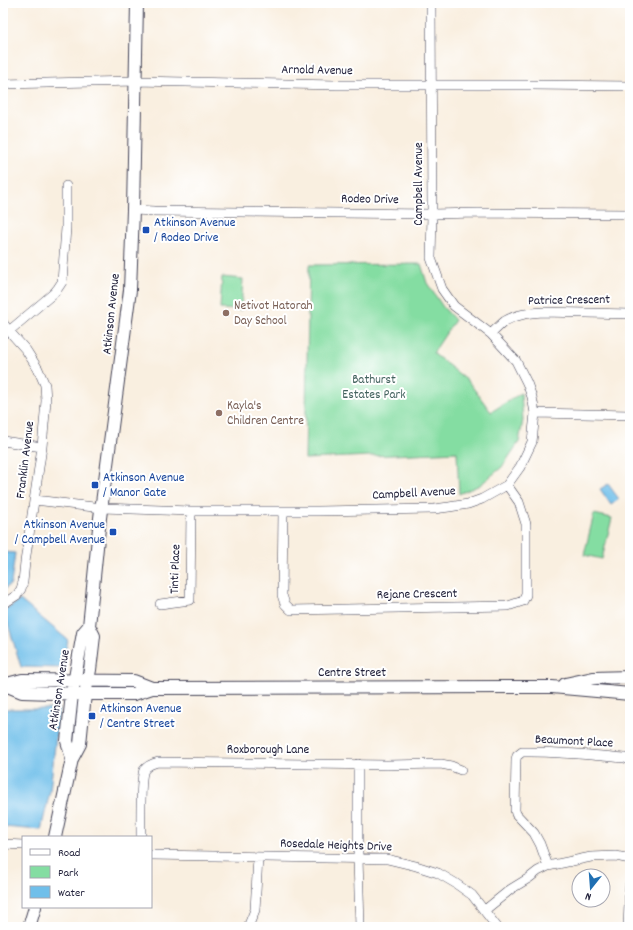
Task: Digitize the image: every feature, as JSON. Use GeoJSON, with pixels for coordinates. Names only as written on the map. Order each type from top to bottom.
{"type":"FeatureCollection","features":[{"type":"Feature","properties":{"kind":"street","name":"Atkinson Avenue"},"geometry":{"type":"LineString","coordinates":[[55,836],[72,759],[80,744],[85,694],[94,636],[89,626],[102,508],[129,300],[134,210],[137,3]]}},
{"type":"Feature","properties":{"kind":"street","name":"Campbell Avenue"},"geometry":{"type":"LineString","coordinates":[[35,500],[102,508],[191,511],[434,509],[468,504],[482,499],[507,485],[520,467],[532,442],[536,413],[527,383],[516,361],[490,334],[454,306],[442,289],[431,258],[431,3]]}},
{"type":"Feature","properties":{"kind":"street","name":"Arnold Avenue"},"geometry":{"type":"LineString","coordinates":[[3,84],[136,81],[329,85],[630,86]]}},
{"type":"Feature","properties":{"kind":"street"},"geometry":{"type":"LineString","coordinates":[[9,331],[54,293],[62,282],[66,228],[66,186]]}},
{"type":"Feature","properties":{"kind":"street","name":"Rodeo Drive"},"geometry":{"type":"LineString","coordinates":[[134,210],[432,214],[478,212],[630,214]]}},
{"type":"Feature","properties":{"kind":"street","name":"Patrice Crescent"},"geometry":{"type":"LineString","coordinates":[[490,334],[504,322],[519,315],[543,312],[630,314]]}},
{"type":"Feature","properties":{"kind":"street","name":"Franklin Avenue"},"geometry":{"type":"LineString","coordinates":[[3,323],[26,350],[38,368],[45,385],[46,402],[42,447],[23,582],[17,595],[3,604]]}},
{"type":"Feature","properties":{"kind":"street"},"geometry":{"type":"LineString","coordinates":[[536,413],[630,415]]}},
{"type":"Feature","properties":{"kind":"street"},"geometry":{"type":"LineString","coordinates":[[3,441],[42,447]]}},
{"type":"Feature","properties":{"kind":"street","name":"Rejane Crescent"},"geometry":{"type":"LineString","coordinates":[[283,511],[282,595],[285,604],[291,610],[508,606],[523,601],[526,595],[526,524],[519,502],[507,485]]}},
{"type":"Feature","properties":{"kind":"street","name":"Tinti Place"},"geometry":{"type":"LineString","coordinates":[[160,604],[190,600],[191,511]]}},
{"type":"Feature","properties":{"kind":"street","name":"Atkinson Avenue"},"geometry":{"type":"LineString","coordinates":[[72,759],[67,741],[72,694],[83,633],[89,626]]}},
{"type":"Feature","properties":{"kind":"street","name":"Centre Street"},"geometry":{"type":"LineString","coordinates":[[552,687],[593,678],[630,676]]}},
{"type":"Feature","properties":{"kind":"street","name":"Centre Street"},"geometry":{"type":"LineString","coordinates":[[4,685],[22,680],[134,681],[152,688]]}},
{"type":"Feature","properties":{"kind":"street","name":"Centre Street"},"geometry":{"type":"LineString","coordinates":[[4,685],[22,692],[72,694],[134,694],[152,688],[552,687],[630,694]]}},
{"type":"Feature","properties":{"kind":"street","name":"Beaumont Place"},"geometry":{"type":"LineString","coordinates":[[548,866],[540,844],[534,833],[514,810],[516,759],[518,756],[522,752],[591,754],[625,758],[630,760]]}},
{"type":"Feature","properties":{"kind":"street","name":"Roxborough Lane"},"geometry":{"type":"LineString","coordinates":[[141,836],[142,781],[144,770],[151,764],[158,762],[441,764],[461,770]]}},
{"type":"Feature","properties":{"kind":"street"},"geometry":{"type":"LineString","coordinates":[[358,764],[360,927]]}},
{"type":"Feature","properties":{"kind":"street"},"geometry":{"type":"LineString","coordinates":[[3,844],[22,845]]}},
{"type":"Feature","properties":{"kind":"street","name":"Rosedale Heights Drive"},"geometry":{"type":"LineString","coordinates":[[152,855],[387,858],[438,873],[472,895],[497,927]]}},
{"type":"Feature","properties":{"kind":"street"},"geometry":{"type":"LineString","coordinates":[[485,910],[511,889],[548,866],[591,857],[616,856],[630,859]]}},
{"type":"Feature","properties":{"kind":"street"},"geometry":{"type":"LineString","coordinates":[[248,927],[255,910],[258,857]]}},
{"type":"Feature","properties":{"kind":"street"},"geometry":{"type":"LineString","coordinates":[[628,927],[630,881]]}},
{"type":"Feature","properties":{"kind":"street"},"geometry":{"type":"LineString","coordinates":[[29,927],[35,908]]}},
{"type":"Feature","properties":{"kind":"green space","name":"Bathurst Estates Park"},"geometry":{"type":"Polygon","coordinates":[[[421,264],[427,283],[443,307],[455,320],[433,353],[468,381],[491,412],[521,393],[523,420],[519,442],[502,467],[480,485],[459,494],[457,452],[305,459],[309,265],[421,264]]]}},
{"type":"Feature","properties":{"kind":"green space"},"geometry":{"type":"Polygon","coordinates":[[[222,277],[243,279],[241,310],[220,309],[222,277]]]}},
{"type":"Feature","properties":{"kind":"green space"},"geometry":{"type":"Polygon","coordinates":[[[594,514],[612,518],[602,559],[584,555],[594,514]]]}},
{"type":"Feature","properties":{"kind":"water"},"geometry":{"type":"Polygon","coordinates":[[[608,484],[619,499],[611,505],[600,489],[608,484]]]}},
{"type":"Feature","properties":{"kind":"water"},"geometry":{"type":"Polygon","coordinates":[[[3,552],[15,553],[11,584],[3,590],[3,552]]]}},
{"type":"Feature","properties":{"kind":"water"},"geometry":{"type":"Polygon","coordinates":[[[20,600],[68,640],[62,668],[21,667],[4,611],[20,600]]]}},
{"type":"Feature","properties":{"kind":"water"},"geometry":{"type":"Polygon","coordinates":[[[3,709],[59,709],[50,791],[41,830],[3,827],[3,709]]]}},
{"type":"Feature","properties":{"kind":"place","name":"Atkinson Avenue / Rodeo Drive"},"geometry":{"type":"Point","coordinates":[146,230]}},
{"type":"Feature","properties":{"kind":"place","name":"Netivot Hatorah Day School"},"geometry":{"type":"Point","coordinates":[226,313]}},
{"type":"Feature","properties":{"kind":"place","name":"Kayla's Children Centre"},"geometry":{"type":"Point","coordinates":[219,413]}},
{"type":"Feature","properties":{"kind":"place","name":"Atkinson Avenue / Manor Gate"},"geometry":{"type":"Point","coordinates":[95,485]}},
{"type":"Feature","properties":{"kind":"place","name":"Atkinson Avenue / Campbell Avenue"},"geometry":{"type":"Point","coordinates":[113,532]}},
{"type":"Feature","properties":{"kind":"place","name":"Atkinson Avenue / Centre Street"},"geometry":{"type":"Point","coordinates":[92,716]}}]}
